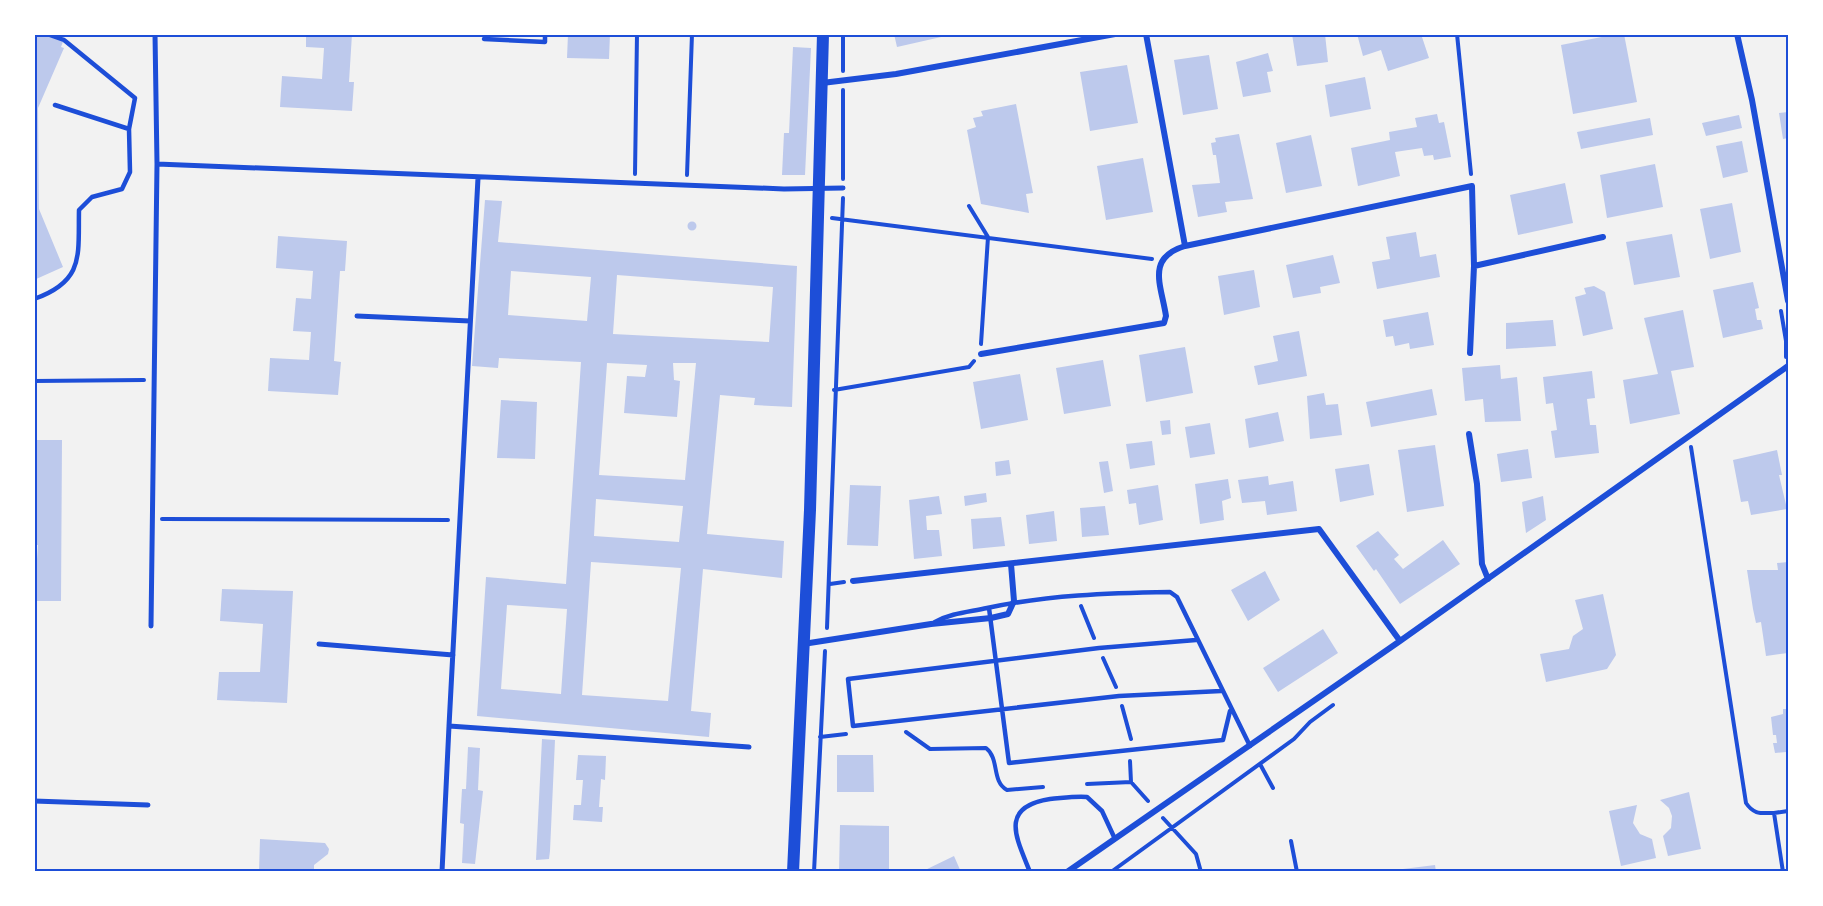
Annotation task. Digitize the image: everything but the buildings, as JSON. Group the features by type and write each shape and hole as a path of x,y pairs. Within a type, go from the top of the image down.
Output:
{"main road":[{"path":"793,872 820,217 823,34"}],"street":[{"path":"151,626 157,164 156,34"},
{"path":"822,83 843,82 1115,34"},
{"path":"1146,34 1185,246"},
{"path":"1737,34 1752,100 1788,301"},
{"path":"157,164 478,178 843,188"},
{"path":"442,872 478,178"},
{"path":"981,354 1164,323 1166,316 1159,272 1161,260 1169,251 1472,186 1474,266 1470,353"},
{"path":"1474,266 1603,237"},
{"path":"357,316 470,321"},
{"path":"1067,872 1400,641 1788,366"},
{"path":"1469,434 1477,484 1482,564 1488,579"},
{"path":"853,581 1319,529 1400,641"},
{"path":"803,644 1008,614 1014,602 1011,564"},
{"path":"319,644 453,655"},
{"path":"449,726 749,747"},
{"path":"34,801 148,805"}],"lane":[{"path":"34,299 61,286 78,264 79,210 92,197 122,189 130,172 129,129 135,98 63,40 47,34"},
{"path":"484,39 545,42 545,34"},
{"path":"55,105 129,129"},
{"path":"931,624 946,616 1014,602 1086,593 1170,592 1177,597 1196,640 1250,746"},
{"path":"989,608 1009,763 1223,740 1231,710"},
{"path":"1196,640 996,661 848,680 853,726 1126,695 1221,691"},
{"path":"1030,872 1015,830 1017,817 1023,807 1032,802 1087,798 1102,811 1115,838"}],"path":[{"path":"634,183 637,34"},
{"path":"687,185 692,34"},
{"path":"814,872 830,584 834,390 843,219 843,34"},
{"path":"1457,34 1472,186"},
{"path":"813,396 834,390 969,367 981,354 988,237 969,206"},
{"path":"820,217 1161,260"},
{"path":"34,381 154,380"},
{"path":"1682,458 1692,452 1746,803 1751,811 1757,813 1788,811"},
{"path":"152,519 460,520"},
{"path":"1111,872 1260,764 1338,702"},
{"path":"1260,764 1273,788"},
{"path":"1774,813 1783,872"},
{"path":"1172,828 1196,854 1201,872"},
{"path":"1291,841 1297,872"}]}
